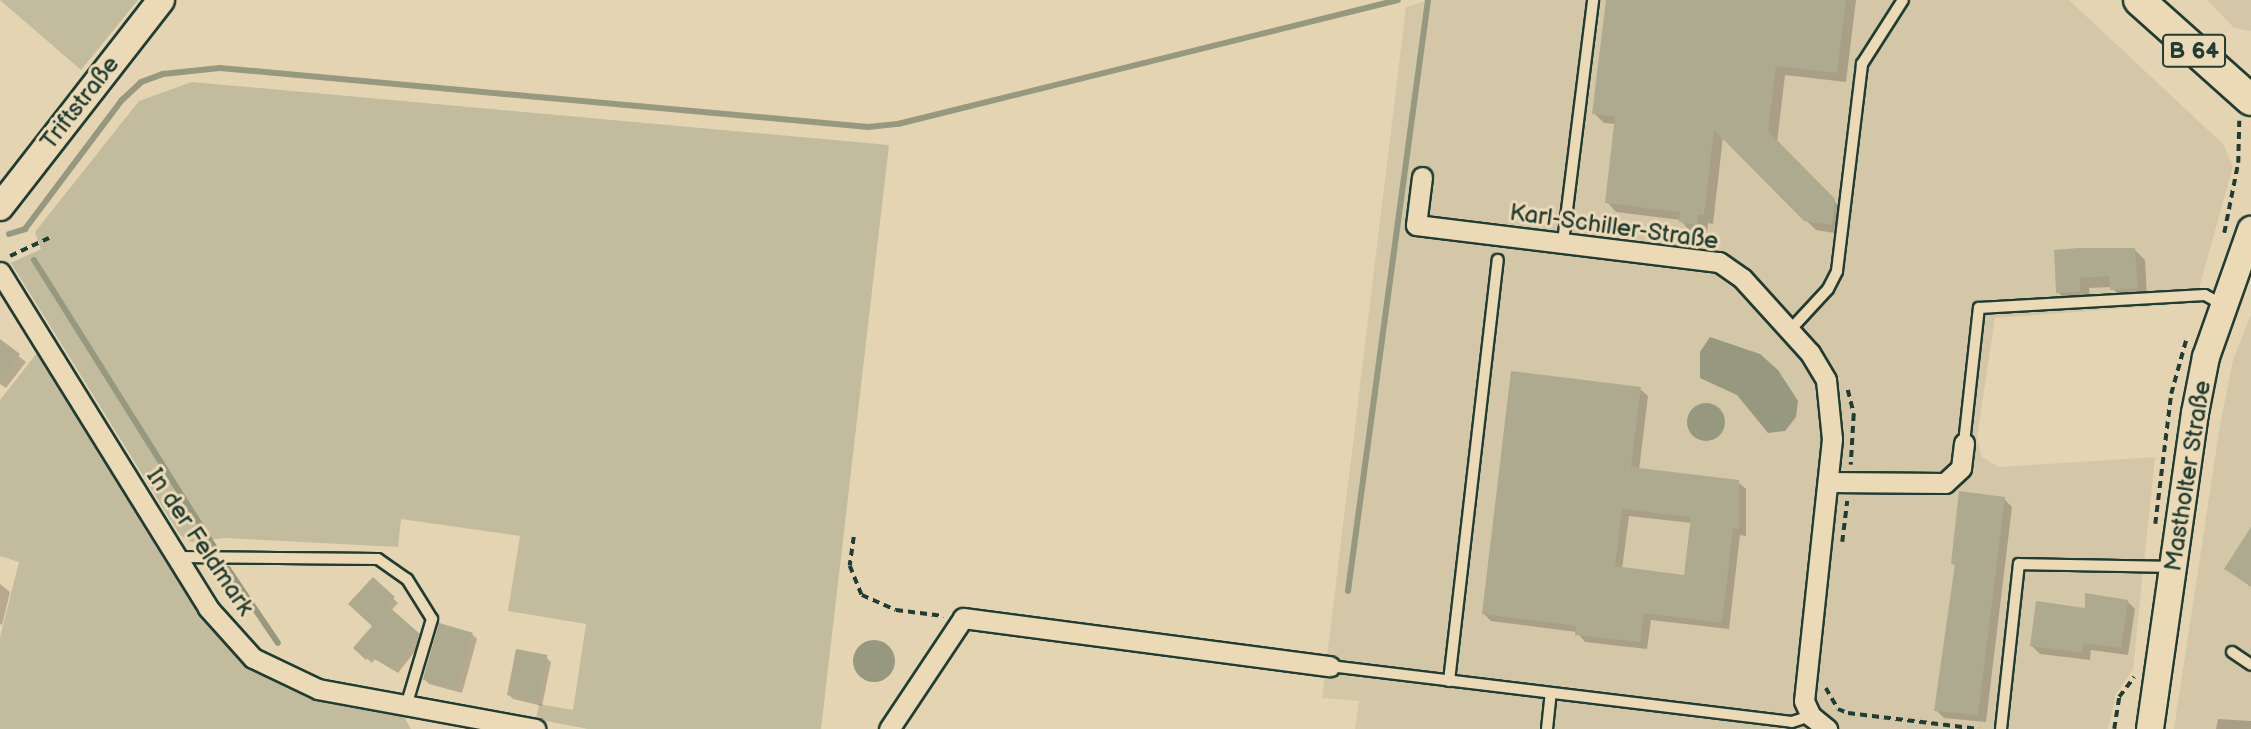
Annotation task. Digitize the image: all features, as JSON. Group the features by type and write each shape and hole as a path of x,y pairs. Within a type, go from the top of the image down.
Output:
{"main road":[{"name":"Triftstraße","path":"0,207 161,0"},
{"name":"B 64","path":"2139,0 2251,100"},
{"name":"Mastholter Straße","path":"2150,729 2195,413 2223,305 2251,230"}],"street":[{"name":"Karl-Schiller-Straße","path":"1422,177 1416,226 1718,262 1742,278 1791,329 1826,380 1832,411 1828,482 1805,673 1804,701 1811,716"},
{"name":"In der Feldmark","path":"0,272 208,608 253,658 318,689 406,708 429,721 535,729"},
{"path":"1828,482 1952,481 1961,468 1964,443"},
{"path":"889,729 963,618 1330,666"},
{"path":"1811,716 1827,729"}],"lane":[{"path":"1563,242 1593,0"},
{"path":"1791,329 1828,289 1837,271 1862,64 1903,0"},
{"path":"1449,681 1498,260"},
{"path":"1964,443 1979,308 2206,295 2223,305"},
{"path":"177,557 378,559 407,579 432,619 406,708"},
{"path":"2001,729 2019,564 2174,567"},
{"path":"2232,652 2251,665"},
{"path":"1330,666 1551,693 1755,724 1792,722 1811,716"},
{"path":"1547,729 1551,693"}],"path":[{"path":"1565,222 1713,240"},
{"path":"0,260 49,238"},
{"path":"1841,549 1850,483 1854,414 1845,377"},
{"path":"854,537 850,566 862,595 896,610 963,618"},
{"path":"1825,682 1828,697 1848,713 1979,729"}],"shaded area":[{"path":"0,0 138,0 81,70"},
{"path":"1429,0 2069,0 2223,144 2233,166 2195,303 1995,318 1977,438 1982,457 1999,467 2155,457 2133,669 2116,694 2108,729 1355,729 1359,701 1322,698 1406,7"},
{"path":"2207,0 2251,0 2251,31 2234,28"},
{"path":"192,82 889,145 821,729 588,729 536,719 539,704 573,710 586,624 508,611 520,536 401,519 398,547 225,538 191,542 180,535 11,263 41,249 35,232 139,101"},
{"path":"2251,315 2251,729 2174,729 2220,425 2233,360"},
{"path":"1710,337 1760,354 1778,370 1798,401 1796,417 1785,431 1768,433 1737,395 1700,378 1700,352"},
{"path":"37,353 201,615 244,663 315,698 404,717 411,729 0,729 0,637 19,562 0,556 0,400"},
{"path":"1706,403 1719,409 1725,422 1719,435 1706,441 1693,435 1687,422 1693,409"},
{"path":"874,640 889,646 895,661 889,676 874,682 859,676 853,661 859,646"}],"building":[{"path":"1606,0 1846,0 1837,73 1776,66 1768,131 1835,199 1832,225 1804,221 1714,130 1704,215 1699,214 1697,225 1679,222 1680,212 1605,203 1615,116 1592,114"},
{"path":"2135,248 2138,288 2110,290 2109,276 2080,278 2080,292 2056,293 2054,250"},
{"path":"0,339 20,354 0,380"},
{"path":"1511,371 1641,387 1631,467 1739,480 1739,529 1733,528 1722,623 1644,613 1640,642 1575,635 1576,626 1482,614","holes":["1622,509 1691,517 1684,575 1615,566"]},
{"path":"1959,491 2005,497 1978,715 1934,711 1955,564 1951,564"},
{"path":"2251,527 2251,586 2224,569"},
{"path":"373,577 395,597 387,605 420,634 393,669 369,656 366,660 353,648 372,626 348,604"},
{"path":"2085,593 2128,600 2121,648 2084,643 2082,653 2030,646 2036,601 2085,608"},
{"path":"439,623 473,633 456,689 423,680"},
{"path":"516,649 547,655 538,701 507,695"}],"waterway":[{"path":"9,234 25,229 122,100 141,82 163,74 220,68 868,127 898,124 1398,0"},
{"path":"1348,591 1428,0"},
{"path":"34,260 216,550"},
{"path":"228,569 278,643"}]}
